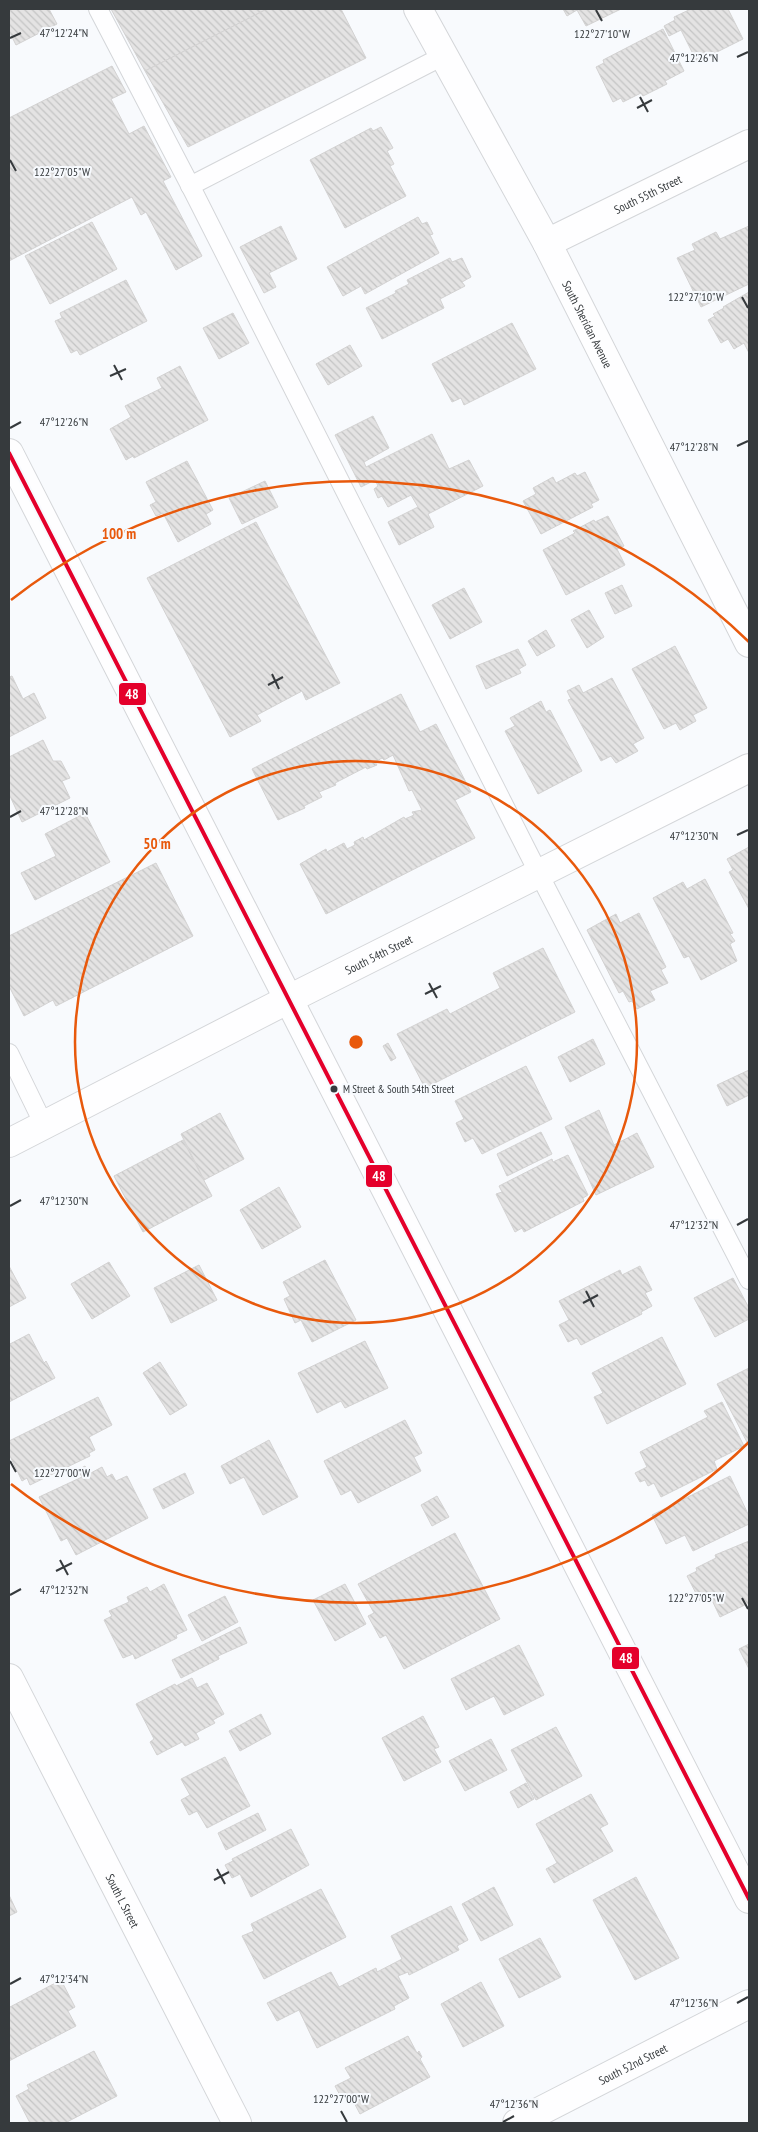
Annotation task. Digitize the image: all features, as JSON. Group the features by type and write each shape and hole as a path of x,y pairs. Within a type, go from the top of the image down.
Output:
{"street":[{"name":"South Sheridan Avenue","path":"418,9 547,243 749,643"},
{"name":"South 55th Street","path":"547,243 749,144"},
{"path":"9,453 749,1899"},
{"name":"South 54th Street","path":"9,1142 749,768"},
{"name":"South L Street","path":"9,1678 237,2123"},
{"name":"South 52nd Street","path":"517,2123 551,2116 749,2004"}],"lane":[{"path":"98,9 190,186 539,874 749,1280"},
{"path":"190,186 443,56"},
{"path":"9,1053 44,1125"}],"building":[{"path":"9,9 49,9 57,24 16,45 9,31"},
{"path":"111,9 267,9 145,71"},
{"path":"267,9 341,9 366,58 188,147 145,71"},
{"path":"563,9 621,9 586,26 577,10 567,16"},
{"path":"691,9 728,9 743,39 697,62 681,30 669,36 664,26 675,20 674,17"},
{"path":"663,29 684,71 665,81 667,84 643,96 641,93 623,102 621,98 613,102 596,67 604,63 603,60"},
{"path":"112,66 126,92 111,99 129,134 144,126 171,177 163,181 202,256 176,270 146,212 141,215 132,197 9,261 9,118"},
{"path":"381,127 393,148 387,151 394,164 390,166 406,196 345,228 310,160 371,128 373,131"},
{"path":"418,217 422,224 427,222 433,234 430,235 439,253 365,294 361,286 343,296 327,267"},
{"path":"92,222 117,269 50,304 25,256"},
{"path":"281,226 297,259 269,273 276,287 264,293 240,247"},
{"path":"749,226 749,284 701,307 677,258 695,250 692,244 716,232 720,239"},
{"path":"450,258 452,262 462,258 471,277 462,282 465,286 440,299 444,308 382,339 366,308 396,293 395,291 409,284 407,280"},
{"path":"126,280 147,321 80,355 77,350 71,353 55,321 62,318 60,313"},
{"path":"749,292 749,353 744,343 734,349 728,339 721,343 708,320 715,316 713,314 723,307"},
{"path":"233,313 249,343 219,359 203,328"},
{"path":"512,323 536,369 464,405 461,398 452,402 432,364"},
{"path":"350,345 362,366 328,385 316,364"},
{"path":"180,366 208,420 134,458 133,456 126,460 110,429 131,417 125,406 162,388 157,378"},
{"path":"373,416 389,448 364,462 366,467 432,434 449,469 469,460 483,486 428,514 434,527 399,545 388,522 418,507 411,495 388,507 382,496 378,498 374,489 378,486 375,480 361,487 335,435"},
{"path":"187,461 213,510 206,514 211,524 178,542 163,513 156,516 150,505 156,502 146,482"},
{"path":"585,472 599,500 591,504 593,507 541,534 523,501 536,494 533,488 553,477 556,483 575,473 577,476"},
{"path":"265,481 278,507 242,524 229,498"},
{"path":"608,516 624,546 617,549 625,565 566,595 543,550 575,533 573,531 594,520 595,522"},
{"path":"256,522 340,683 306,700 302,691 257,715 261,721 230,737 147,578"},
{"path":"622,585 632,606 615,614 605,593"},
{"path":"464,588 482,622 450,639 432,605"},
{"path":"589,610 604,637 587,648 571,620"},
{"path":"546,630 555,646 537,656 528,641"},
{"path":"675,646 707,708 693,715 696,721 680,730 676,723 664,729 632,669"},
{"path":"518,649 526,665 519,669 521,673 486,689 476,666"},
{"path":"12,676 23,699 34,693 46,718 9,737 9,677"},
{"path":"612,678 644,738 633,744 638,751 616,763 611,756 601,761 568,700 571,699 567,691 579,685 583,693"},
{"path":"401,694 420,732 436,724 471,792 455,800 475,838 326,914 300,864 326,849 327,852 344,843 347,849 355,845 354,842 363,837 364,840 404,817 405,819 414,815 412,812 422,810 412,790 409,791 393,755 384,760 382,758 375,762 377,765 367,769 366,767 335,783 336,785 319,792 322,797 304,806 305,808 278,820 252,769"},
{"path":"541,701 546,712 550,710 582,771 538,794 505,731 515,726 510,718"},
{"path":"43,740 53,761 61,761 70,778 62,781 70,798 22,822 9,794 9,757"},
{"path":"85,813 110,862 35,900 21,873 56,856 45,834"},
{"path":"749,847 749,909 729,872 733,870 727,859"},
{"path":"156,863 193,936 56,1006 53,1000 24,1016 9,989 9,936"},
{"path":"705,879 733,933 730,934 735,941 730,944 737,961 701,980 689,956 684,958 653,898 683,882 687,889"},
{"path":"639,913 666,967 661,970 668,983 650,991 655,1000 637,1009 632,1001 629,1002 623,991 619,993 587,930 616,914 620,923"},
{"path":"543,948 575,1012 425,1088 397,1034 447,1009 450,1014 500,988 493,973"},
{"path":"593,1039 605,1064 570,1082 558,1057"},
{"path":"388,1043 396,1058 391,1061 383,1046"},
{"path":"526,1066 552,1119 482,1154 473,1138 465,1142 456,1123 464,1119 455,1101"},
{"path":"749,1070 749,1095 727,1106 717,1085"},
{"path":"599,1110 614,1145 637,1133 654,1167 596,1195 565,1127"},
{"path":"220,1113 244,1159 204,1180 181,1134"},
{"path":"541,1132 552,1154 507,1176 497,1154"},
{"path":"183,1140 212,1196 143,1232 114,1176"},
{"path":"568,1155 588,1195 583,1198 584,1201 524,1232 522,1228 515,1232 496,1194 502,1192 499,1186 552,1159 553,1162"},
{"path":"279,1187 301,1227 262,1249 240,1210"},
{"path":"325,1260 356,1320 312,1342 301,1320 295,1323 284,1299 290,1296 283,1282"},
{"path":"109,1262 130,1296 92,1319 71,1284"},
{"path":"199,1265 217,1300 171,1323 154,1288"},
{"path":"9,1266 26,1298 9,1307"},
{"path":"640,1266 652,1290 645,1293 652,1306 641,1312 642,1314 581,1345 577,1338 568,1342 559,1325 569,1320 559,1301 620,1270 622,1275"},
{"path":"733,1278 749,1308 749,1319 715,1337 694,1298"},
{"path":"29,1334 44,1363 46,1361 55,1378 9,1402 9,1342 10,1344"},
{"path":"662,1337 686,1384 607,1424 594,1397 603,1393 592,1373"},
{"path":"365,1341 388,1388 345,1408 341,1401 317,1413 298,1373"},
{"path":"160,1362 187,1405 170,1415 143,1373"},
{"path":"749,1368 749,1446 717,1384"},
{"path":"98,1397 112,1425 89,1437 95,1450 89,1453 90,1456 30,1485 27,1478 22,1481 9,1454 9,1441"},
{"path":"722,1402 744,1446 714,1461 717,1469 661,1497 654,1483 648,1486 645,1480 640,1482 635,1473 647,1467 640,1452 708,1417 704,1411"},
{"path":"405,1420 422,1453 414,1457 421,1471 358,1503 351,1490 341,1495 324,1461"},
{"path":"269,1440 298,1497 263,1515 244,1477 230,1484 221,1466"},
{"path":"85,1466 89,1474 102,1467 107,1477 112,1474 116,1481 127,1476 148,1518 76,1555 67,1538 61,1541 39,1497 82,1477 78,1470"},
{"path":"185,1473 194,1493 163,1509 153,1489"},
{"path":"730,1476 749,1516 749,1524 693,1551 685,1535 666,1544 652,1515"},
{"path":"437,1496 449,1517 432,1526 421,1505"},
{"path":"455,1533 500,1619 404,1669 386,1635 380,1638 368,1616 374,1613 358,1584"},
{"path":"749,1541 749,1603 720,1617 710,1596 700,1601 687,1576 697,1571 696,1568 716,1558 715,1555"},
{"path":"164,1584 187,1630 176,1635 177,1638 135,1659 133,1654 123,1658 104,1620 112,1616 109,1611 129,1602 127,1597 147,1587 150,1592"},
{"path":"345,1584 366,1624 335,1641 313,1600"},
{"path":"225,1596 238,1622 202,1641 188,1615"},
{"path":"240,1627 247,1643 218,1656 219,1659 181,1678 172,1660"},
{"path":"749,1644 749,1669 739,1649"},
{"path":"519,1645 544,1695 504,1715 494,1696 466,1710 451,1679"},
{"path":"192,1678 197,1688 207,1683 224,1714 213,1720 215,1723 196,1733 199,1739 185,1746 182,1742 157,1755 150,1742 154,1739 136,1704 175,1684 176,1686"},
{"path":"261,1714 271,1734 240,1751 229,1731"},
{"path":"423,1716 439,1747 434,1749 441,1762 404,1781 382,1738"},
{"path":"556,1727 582,1776 536,1800 511,1750"},
{"path":"491,1739 507,1770 465,1791 449,1761"},
{"path":"225,1757 250,1806 207,1828 197,1811 189,1815 181,1800 190,1795 181,1779"},
{"path":"526,1783 534,1799 518,1808 510,1792"},
{"path":"591,1794 608,1824 600,1828 613,1851 554,1883 546,1869 557,1863 536,1824"},
{"path":"258,1813 266,1830 226,1850 218,1833"},
{"path":"291,1829 309,1865 251,1897 240,1874 232,1878 225,1865 233,1861 232,1859"},
{"path":"636,1877 679,1958 635,1980 593,1900"},
{"path":"494,1887 513,1925 481,1941 462,1904"},
{"path":"321,1889 346,1937 264,1979 242,1936 254,1931 251,1924"},
{"path":"9,1895 17,1912 9,1916"},
{"path":"451,1906 468,1940 457,1946 459,1950 409,1975 408,1972 398,1976 409,1998 394,2006 395,2009 317,2048 299,2010 277,2021 267,2003 331,1972 339,1987 376,1968 377,1972 402,1959 391,1936"},
{"path":"540,1938 561,1977 519,1998 499,1959"},
{"path":"61,1980 75,2007 68,2011 76,2026 9,2061 9,2004 10,2007"},
{"path":"481,1982 504,2026 463,2047 441,2004"},
{"path":"408,2036 417,2053 419,2051 422,2057 420,2059 430,2077 360,2114 350,2095 342,2099 335,2086 351,2078 345,2068"},
{"path":"94,2051 117,2096 65,2123 30,2123 16,2096 29,2089 27,2085"}],"transit line":[{"name":"48","path":"9,453 749,1899"}],"place":[{"name":"M Street & South 54th Street","path":"334,1089"}]}
